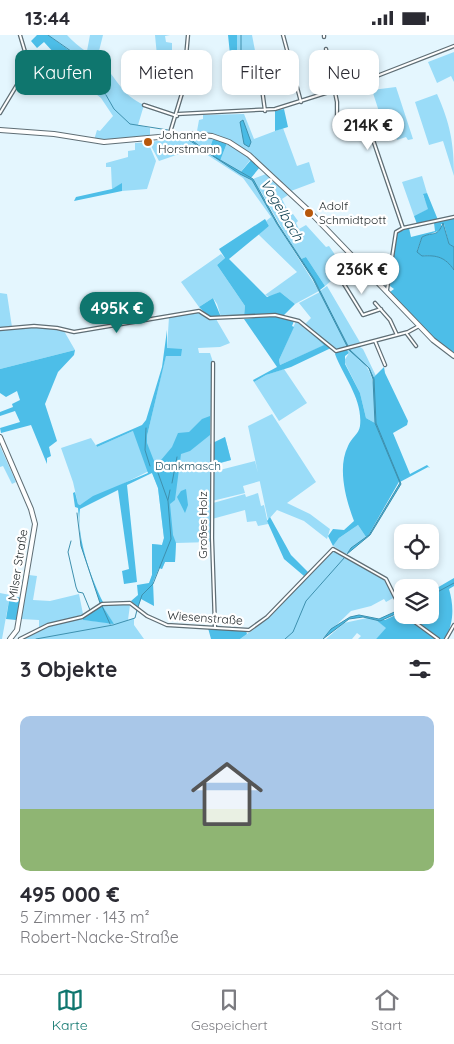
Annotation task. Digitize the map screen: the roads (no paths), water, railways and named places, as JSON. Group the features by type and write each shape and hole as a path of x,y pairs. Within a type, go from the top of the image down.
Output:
{"main road":[{"path":"0,130 54,134 104,142 192,134 212,136 228,142 244,150 308,210 419,325 454,356"},
{"name":"Milser Straße","path":"0,437 31,509 35,528 17,630 11,639"}],"street":[{"path":"0,113 29,65 20,35"},
{"path":"170,136 183,90 188,35"},
{"path":"283,35 301,102"},
{"path":"379,74 454,46"},
{"path":"263,95 265,111"},
{"path":"144,105 177,115 265,111 323,95"},
{"path":"335,95 338,121 354,127 368,127 370,130 403,228"},
{"path":"387,291 394,235 403,228 454,217"},
{"path":"342,281 361,265"},
{"path":"339,275 363,315 381,309"},
{"path":"375,303 392,322 397,335"},
{"path":"0,329 34,326 57,328 74,333 199,311 211,318 275,315 301,322 334,351 406,333 419,325"},
{"path":"406,333 416,345"},
{"path":"376,341 385,365"},
{"name":"Großes Holz","path":"213,363 212,556 215,627"},
{"name":"Wiesenstraße","path":"20,639 48,625 82,617 102,604 130,603 147,616 167,625 246,630 256,627 333,549 386,579 394,594"},
{"path":"417,624 438,639"},
{"path":"446,639 454,625"}],"waterway":[{"name":"Vogelbach","path":"48,35 69,50"},
{"path":"241,35 241,50"},
{"name":"Vogelbach","path":"106,95 114,109 130,124 168,130"},
{"path":"146,428 145,450 150,466"},
{"path":"172,483 177,457"},
{"path":"138,607 142,595 153,584 171,539 168,501 157,470"},
{"path":"168,500 170,490"},
{"path":"77,513 81,546 100,603"},
{"path":"71,541 68,552 76,587 78,592 83,593 90,610"},
{"name":"Vogelbach","path":"285,639 293,632 306,601 345,557"},
{"path":"439,591 454,583"},
{"path":"102,606 110,624"},
{"path":"36,639 113,625 135,618 137,610"}],"place":[{"name":"Johanne Horstmann","path":"148,142"},
{"name":"Adolf Schmidtpott","path":"309,213"}],"park label":[{"name":"Dankmasch","path":"188,466"}]}
